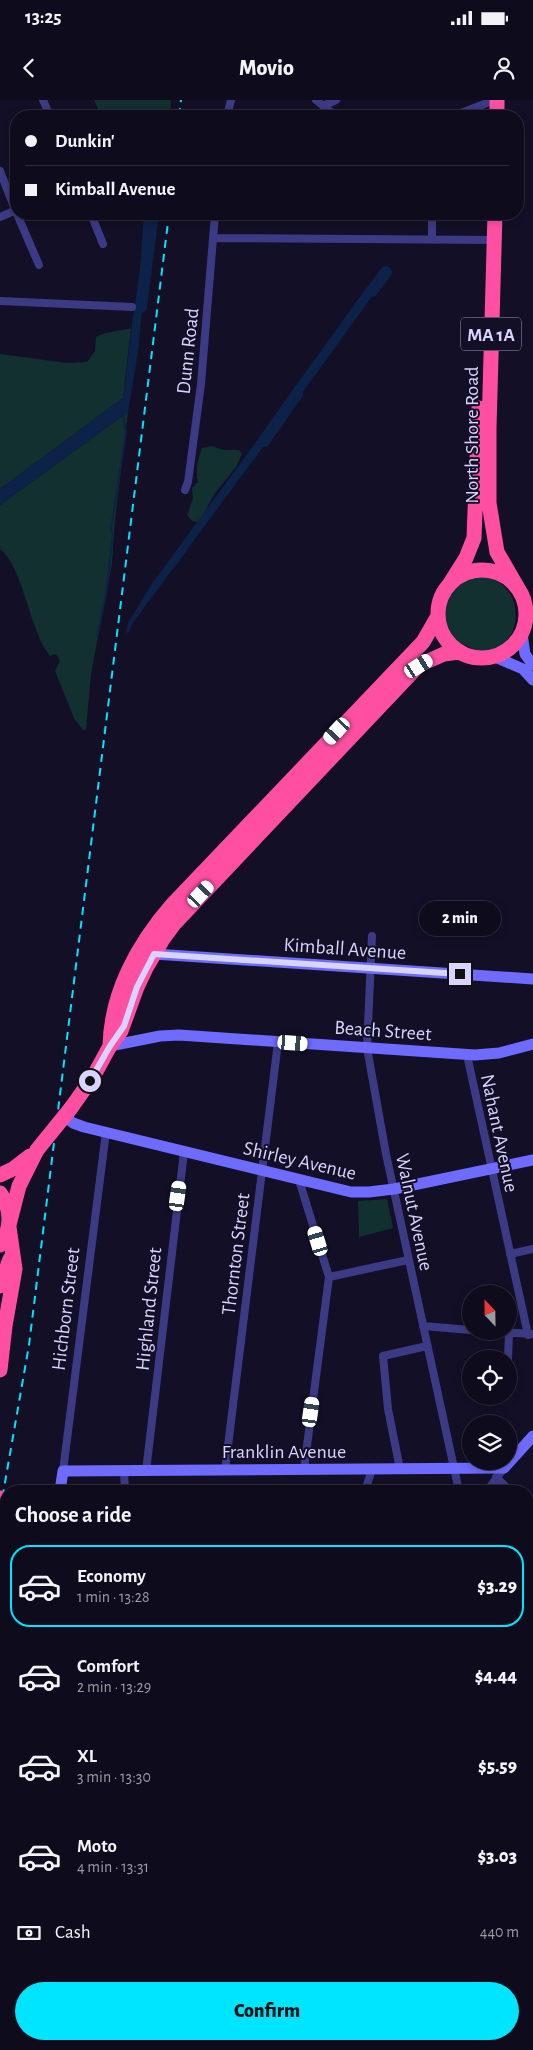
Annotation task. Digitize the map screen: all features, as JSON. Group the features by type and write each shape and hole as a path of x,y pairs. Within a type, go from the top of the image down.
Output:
{"highway":[{"name":"North Shore Road","path":"486,220 489,239 489,503 498,552 520,590"},
{"name":"North Shore Road","path":"449,585 466,558 474,538 489,239 494,220"},
{"path":"449,585 458,577 468,572 480,570 492,571 507,578 520,590"},
{"name":"MA 1A","path":"110,1046 112,1023 121,988 134,959 153,928 172,905 423,642 438,616 440,599 449,585"},
{"name":"MA 1A","path":"520,590 526,611 525,626 522,634"},
{"path":"438,616 442,633 452,647 470,657 482,659 495,657 506,652 522,634"},
{"name":"MA 1A","path":"0,1175 16,1167 37,1150 68,1114 124,1026 137,987 154,954 174,924 192,903 419,666 444,654 459,652"},
{"name":"MA 1A","path":"7,1248 9,1226 19,1186 37,1150"},
{"path":"0,1193 8,1207 9,1226"},
{"path":"0,1286 7,1248"},
{"path":"0,1370 14,1274 7,1248"}],"street":[{"path":"316,100 328,110"},
{"path":"323,106 336,100"},
{"path":"473,110 489,105"},
{"path":"0,171 10,197"},
{"path":"19,220 39,266"},
{"path":"93,220 103,244"},
{"name":"Dunn Road","path":"185,490 188,482 201,384 215,220"},
{"path":"432,220 432,238"},
{"path":"214,238 489,239"},
{"path":"0,301 132,306"},
{"path":"522,634 525,654 533,665"},
{"path":"495,657 522,669 533,680"},
{"name":"Walnut Avenue","path":"372,936 367,1048 408,1260 458,1485"},
{"name":"Kimball Avenue","path":"154,954 533,979"},
{"name":"Beach Street","path":"110,1046 160,1036 179,1035 466,1055 499,1053 533,1044"},
{"name":"Thornton Street","path":"224,1470 278,1042"},
{"name":"Nahant Avenue","path":"466,1055 510,1254 530,1334"},
{"name":"Shirley Avenue","path":"68,1114 80,1126 351,1192 394,1189 533,1160"},
{"name":"Hichborn Street","path":"61,1485 106,1132"},
{"name":"Highland Street","path":"146,1471 184,1152"},
{"path":"299,1180 330,1277 304,1469"},
{"path":"510,1254 533,1249"},
{"path":"330,1277 408,1260"},
{"path":"423,1326 462,1329"},
{"path":"400,1469 388,1409 383,1356 427,1346"},
{"path":"517,1454 533,1436"},
{"name":"Franklin Avenue","path":"63,1471 462,1468"},
{"path":"367,1485 372,1469"},
{"path":"491,1485 502,1470"},
{"path":"124,1471 125,1485"},
{"path":"496,1477 504,1485"}],"green space":[{"path":"94,100 171,100 170,110 98,110"},
{"path":"131,328 123,398 0,489 0,354 67,363 87,362 95,351 96,337 105,333"},
{"path":"128,412 115,520 112,564 91,674 86,730 83,730 74,718 55,671 60,661 56,654 50,656 43,645 15,569 8,557 0,549 0,505"},
{"path":"211,446 224,450 239,450 242,454 236,467 215,493 202,517 197,522 192,521 187,515 193,498 192,488 198,482 198,460 202,448"},
{"path":"476,576 494,580 507,589 514,602 516,617 513,631 505,643 493,650 478,651 456,643 448,636 442,621 446,598 450,591 460,583"},
{"path":"387,1199 393,1228 359,1237 358,1201"}],"water":[{"path":"144,220 150,220 138,353 128,412 0,505 0,489 123,398 133,316 138,293"},
{"path":"380,274 383,279 378,288 300,396 288,408 285,402 289,395 367,287"},
{"path":"269,424 274,425 274,429 263,447 132,624 129,632 126,633 128,623 151,585"}],"waterway":[{"path":"141,307 152,220"},
{"path":"372,291 386,272"},
{"path":"264,441 297,394"},
{"path":"97,636 106,594 113,535 111,529 126,432 123,415"},
{"path":"173,568 186,550"}],"railway":[{"path":"180,110 181,100"},
{"path":"5,1485 29,1345 168,220"}],"route":[{"path":"90,1081 124,1026 137,987 154,954 460,974"}]}
